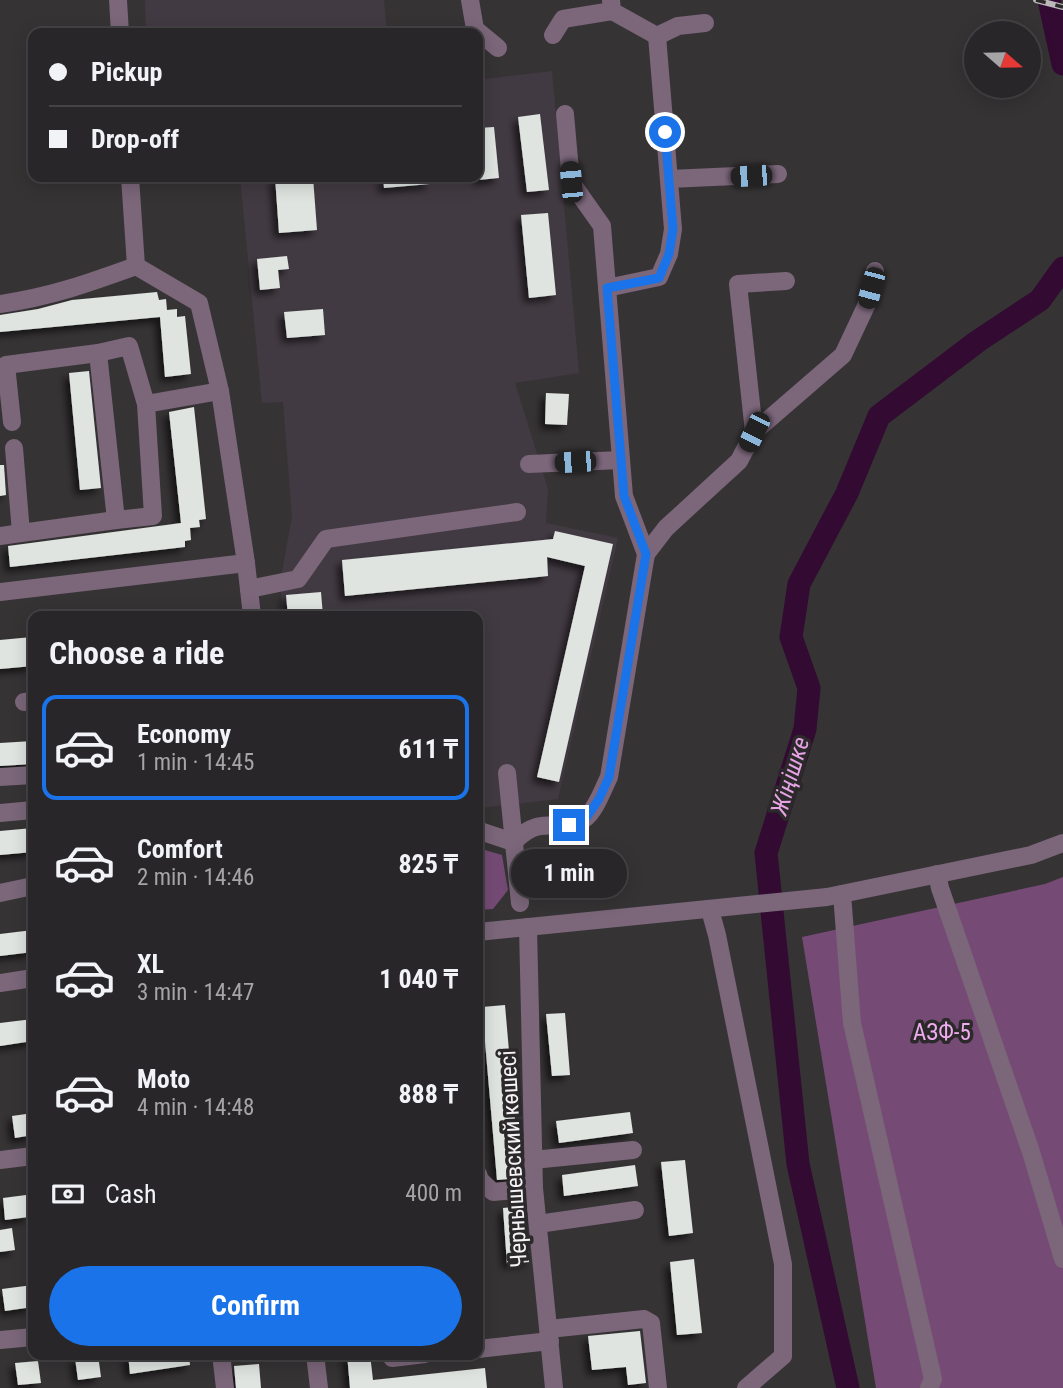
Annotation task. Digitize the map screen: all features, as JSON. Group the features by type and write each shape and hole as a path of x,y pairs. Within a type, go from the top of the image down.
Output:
{"street":[{"path":"117,0 120,28"},
{"path":"470,0 475,28"},
{"path":"553,35 563,19 612,6 657,36"},
{"path":"657,36 678,26 705,23"},
{"path":"483,36 498,48"},
{"path":"607,288 659,278 669,254 673,229 657,36"},
{"path":"565,114 571,182 603,226 624,496 646,554"},
{"path":"669,180 778,174"},
{"path":"130,182 136,266"},
{"path":"0,304 36,299 136,266 199,303 220,391 251,611"},
{"path":"513,842 526,831 538,827 569,825 586,818 599,799 609,777 646,554 666,528 740,461 754,432 843,355 866,306 875,271"},
{"path":"754,432 738,284 786,281"},
{"path":"0,536 153,516 146,404 130,346 98,353 3,365 12,422"},
{"path":"98,353 116,520"},
{"path":"146,404 220,391"},
{"path":"15,447 21,533"},
{"path":"529,464 621,460"},
{"path":"249,589 298,579 326,539 517,512"},
{"path":"0,592 246,563"},
{"path":"506,929 526,898 513,842 507,773"},
{"path":"0,777 28,775"},
{"path":"0,813 28,810"},
{"path":"483,832 513,842"},
{"path":"483,931 834,896 1031,855 1063,843"},
{"path":"937,874 1031,1152 1063,1259"},
{"path":"0,893 28,887"},
{"path":"834,896 852,1023 933,1379 929,1388"},
{"path":"715,909 717,934 783,1264 783,1356 746,1388"},
{"name":"Чернышевский көшесі","path":"527,927 534,1188 554,1388"},
{"path":"0,982 28,979"},
{"path":"533,1160 633,1150"},
{"path":"0,1160 28,1157"},
{"path":"483,1183 493,1192 534,1188"},
{"path":"538,1224 635,1210"},
{"path":"483,1348 645,1319 651,1323 658,1388"},
{"path":"0,1340 28,1337"},
{"path":"222,1360 225,1388"},
{"path":"317,1360 319,1388"}],"shaded area":[{"path":"145,0 384,0 387,28 146,28"},
{"path":"552,71 579,373 515,383 548,489 546,523 618,538 558,799 483,807 483,611 283,611 280,583 292,517 283,402 262,403 240,182 483,182 483,79"}],"green space":[{"path":"483,849 502,855 508,890 493,909 483,910"},
{"name":"АЗФ-5","path":"1063,877 1063,1388 876,1388 802,937 1045,884"}],"building":[{"path":"540,114 549,190 527,192 518,117"},
{"path":"494,127 499,178 483,180 483,128"},
{"path":"275,182 313,182 317,230 279,233"},
{"path":"383,182 430,182 430,184 384,188"},
{"path":"548,213 556,295 529,298 521,215"},
{"path":"287,256 289,269 278,270 280,288 260,290 257,259"},
{"path":"157,292 159,300 166,299 167,310 177,309 177,317 185,316 191,374 165,377 160,317 0,332 0,315 72,300"},
{"path":"323,309 325,335 287,338 284,312"},
{"path":"89,371 101,488 80,490 69,373"},
{"path":"546,393 569,394 567,425 545,424"},
{"path":"194,407 206,519 199,520 200,527 190,528 191,540 185,541 185,547 10,567 8,546 181,523 169,412"},
{"path":"0,465 4,465 6,495 0,496"},
{"path":"555,531 613,544 559,782 537,777 585,566 547,557 548,576 345,596 342,560 553,539"},
{"path":"321,592 323,611 288,611 286,595"},
{"path":"28,637 28,666 0,669 0,640"},
{"path":"28,741 28,764 0,766 0,743"},
{"path":"28,828 28,852 0,855 0,831"},
{"path":"28,931 28,953 0,956 0,934"},
{"path":"505,1005 520,1178 497,1180 483,1007"},
{"path":"565,1013 570,1075 552,1076 546,1014"},
{"path":"28,1020 28,1042 0,1046 0,1023"},
{"path":"630,1112 633,1133 559,1143 556,1121"},
{"path":"28,1114 28,1136 15,1138 12,1116"},
{"path":"685,1160 693,1233 669,1236 661,1162"},
{"path":"635,1165 638,1186 564,1196 562,1175"},
{"path":"26,1195 28,1217 5,1220 3,1198"},
{"path":"524,1206 529,1262 507,1264 503,1208"},
{"path":"12,1228 15,1250 0,1252 0,1230"},
{"path":"694,1259 702,1333 677,1335 670,1262"},
{"path":"28,1286 28,1308 5,1311 2,1289"},
{"path":"640,1331 646,1383 628,1385 626,1367 592,1370 588,1336"},
{"path":"75,1360 99,1360 101,1377 78,1380"},
{"path":"129,1360 190,1360 190,1365 130,1374"},
{"path":"348,1360 371,1360 373,1380 485,1368 487,1388 350,1388"},
{"path":"38,1361 41,1383 18,1385 15,1363"},
{"path":"259,1364 261,1388 236,1388 234,1366"}],"waterway":[{"name":"Жіңішке","path":"1049,0 1063,64"},
{"name":"Жіңішке","path":"848,1388 798,1164 766,853 805,729 809,688 791,637 799,584 847,493 879,416 978,341 1040,300 1063,268"}],"railway":[{"path":"1036,0 1063,7"}],"route":[{"path":"569,825 586,818 609,777 646,554 624,496 607,288 659,278 669,254 673,229 665,132"}]}
